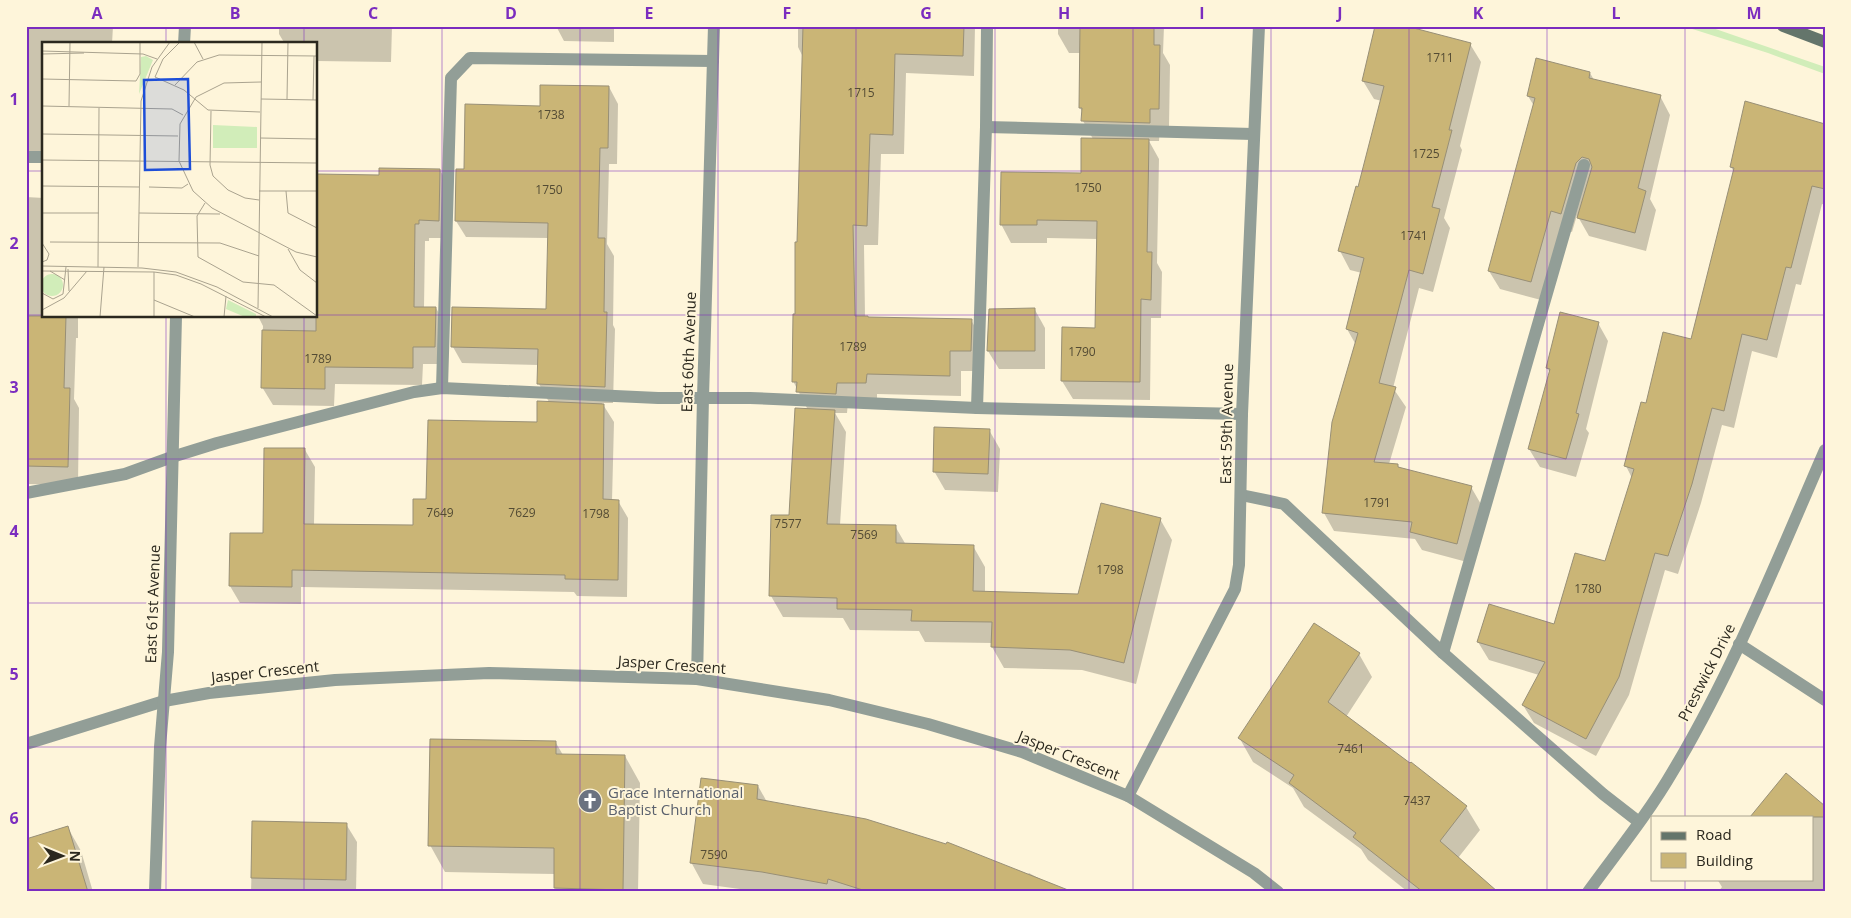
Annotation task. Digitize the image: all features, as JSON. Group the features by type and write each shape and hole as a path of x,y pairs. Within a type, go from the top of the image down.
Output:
{"street":[{"path":"184,42 185,26"},
{"name":"East 60th Avenue","path":"697,679 714,26"},
{"path":"978,408 987,26"},
{"name":"East 59th Avenue","path":"1128,796 1235,589 1239,565 1242,414 1259,26"},
{"path":"1783,26 1825,42"},
{"path":"442,388 451,78 470,58 713,61"},
{"path":"986,127 1253,134"},
{"path":"26,156 42,157"},
{"path":"1443,653 1584,165"},
{"name":"East 61st Avenue","path":"155,892 160,747 168,652 176,318"},
{"path":"26,493 125,474 217,443 414,392 442,388 658,398 703,397 978,408 1242,414"},
{"name":"Prestwick Drive","path":"1588,892 1673,772 1739,644 1825,450"},
{"path":"1241,495 1284,504 1443,653 1603,794 1639,822"},
{"path":"1739,644 1825,700"},
{"name":"Jasper Crescent","path":"26,744 164,701 209,693 336,680 489,672 697,679 829,700 928,724 1022,752 1128,796 1254,873 1278,892"}],"green space":[{"path":"1683,26 1707,26 1825,67 1825,74 1768,53"}],"building":[{"path":"803,26 964,26 963,56 895,54 893,135 870,134 867,226 853,225 855,316 972,319 971,351 950,351 950,376 867,374 866,383 837,383 836,394 796,392 797,382 792,382 793,314 795,314 795,242 797,242"},
{"path":"1080,26 1154,26 1154,45 1160,45 1159,109 1150,109 1150,123 1081,121 1082,108 1079,108"},
{"path":"1375,26 1406,26 1471,43 1449,130 1452,130 1432,207 1440,209 1423,274 1409,270 1379,383 1396,387 1374,462 1398,464 1398,467 1472,486 1457,544 1410,532 1412,522 1322,513 1332,422 1358,333 1346,329 1364,258 1338,251 1356,186 1358,187 1384,86 1362,81"},
{"path":"1536,58 1590,72 1589,78 1661,95 1638,188 1646,191 1635,233 1577,218 1592,167 1589,159 1582,157 1576,163 1561,214 1551,211 1531,282 1488,271 1535,98 1527,96"},
{"path":"540,85 609,86 608,148 600,148 598,238 605,238 604,312 607,312 605,387 537,384 538,349 451,347 452,307 546,309 548,223 455,221 456,169 464,169 465,104 540,106"},
{"path":"1745,101 1825,124 1825,189 1812,186 1791,268 1786,267 1767,340 1742,334 1724,411 1712,408 1692,484 1668,556 1655,553 1619,677 1586,739 1522,705 1545,662 1477,642 1489,604 1554,624 1575,553 1605,561 1634,469 1624,466 1641,402 1646,403 1663,332 1691,339 1734,168 1730,167"},
{"path":"1081,138 1149,139 1147,252 1152,252 1151,300 1141,299 1140,382 1061,381 1062,327 1095,328 1097,221 1037,220 1037,225 1000,225 1001,172 1081,173"},
{"path":"379,168 440,169 439,221 419,220 419,224 415,224 414,307 436,307 435,347 413,347 413,368 325,367 325,389 261,388 262,330 316,331 316,318 318,318 318,174 379,175"},
{"path":"1035,308 1035,351 987,351 989,309"},
{"path":"1560,312 1599,322 1576,413 1579,414 1566,459 1528,449 1550,369 1546,368"},
{"path":"26,316 66,318 64,388 70,388 68,467 26,466"},
{"path":"537,401 604,404 603,499 619,500 618,580 565,579 565,575 292,570 292,587 229,586 230,533 263,533 264,448 305,448 304,524 413,525 413,499 426,499 428,420 537,422"},
{"path":"795,408 835,410 827,524 896,525 896,543 974,545 973,591 1078,594 1101,503 1161,518 1124,663 1070,650 991,647 992,622 911,621 912,610 837,609 837,598 769,596 771,515 789,515"},
{"path":"934,427 990,429 988,474 933,472"},
{"path":"1314,623 1360,653 1328,702 1411,762 1467,806 1440,841 1498,892 1423,892 1353,837 1356,833 1289,783 1294,775 1238,738"},
{"path":"430,739 556,741 556,754 625,755 623,890 554,888 554,848 428,846"},
{"path":"1786,773 1825,806 1825,817 1751,816"},
{"path":"701,778 758,785 757,799 866,819 946,844 947,842 1068,890 1067,892 869,892 828,879 827,884 762,872 690,863"},
{"path":"252,821 347,823 346,880 251,878"},
{"path":"68,826 88,892 26,892 26,839"}],"place":[{"name":"Grace International Baptist Church","path":"590,801"}]}
